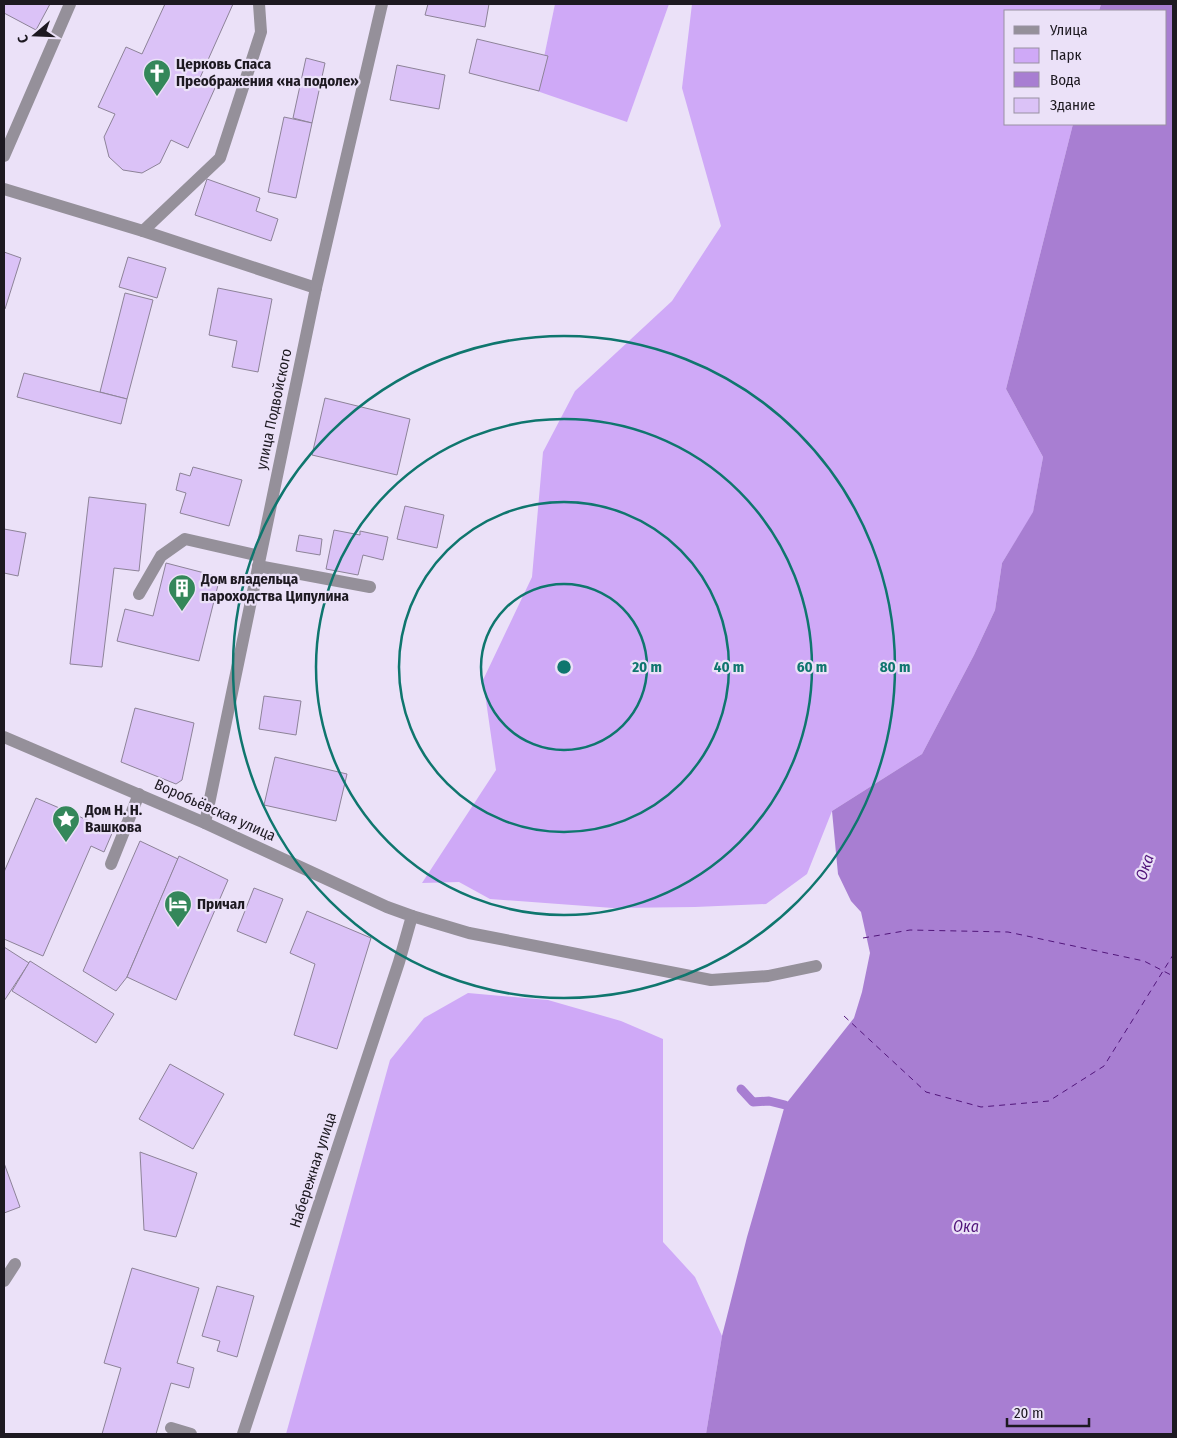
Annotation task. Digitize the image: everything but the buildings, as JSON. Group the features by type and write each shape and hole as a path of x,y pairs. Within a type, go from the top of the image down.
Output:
{"street":[{"path":"4,156 70,4"},
{"path":"143,231 220,158 261,32 259,4"},
{"name":"улица Подвойского","path":"205,823 316,288 382,4"},
{"path":"4,190 143,231 316,288"},
{"path":"139,594 161,556 185,539 259,561 370,587"},
{"name":"Воробьёвская улица","path":"4,737 205,823 387,907 469,933 712,980 768,976 816,966"},
{"path":"112,864 139,794"},
{"name":"Набережная улица","path":"243,1434 399,962 412,916"},
{"path":"4,1281 16,1264"},
{"path":"171,1428 191,1434"}],"green space":[{"path":"555,4 669,4 627,122 537,91"},
{"path":"692,4 1101,4 1099,10 1004,10 1004,125 1073,125 1006,389 1043,457 1033,513 1002,563 995,610 974,655 922,754 832,811 807,874 766,904 613,908 490,899 459,882 422,883 496,770 483,680 532,577 543,452 575,391 672,301 721,226 682,88"},
{"path":"468,993 548,1000 621,1021 663,1039 663,1242 695,1277 722,1336 706,1434 286,1434 390,1060 424,1018"}],"water":[{"name":"Ока","path":"1101,4 1173,4 1173,1434 706,1434 722,1336 747,1237 785,1105 854,1018 862,992 870,953 861,912 851,901 838,874 832,811 922,754 974,655 995,610 1002,563 1033,512 1043,457 1006,389 1073,125 1167,125 1167,10 1099,10"}],"waterway":[{"path":"741,1089 753,1102 769,1101 785,1105"}],"ferry route":[{"path":"863,938 910,930 1008,932 1144,961 1173,976"},
{"path":"844,1016 926,1092 981,1107 1049,1101 1104,1066 1173,955"}],"place":[{"name":"Церковь Спаса Преображения «на подоле»","path":"157,97"},
{"name":"Дом владельца пароходства Ципулина","path":"182,612"},
{"name":"Дом Н. Н. Вашкова","path":"66,843"},
{"name":"Причал","path":"178,928"}]}
